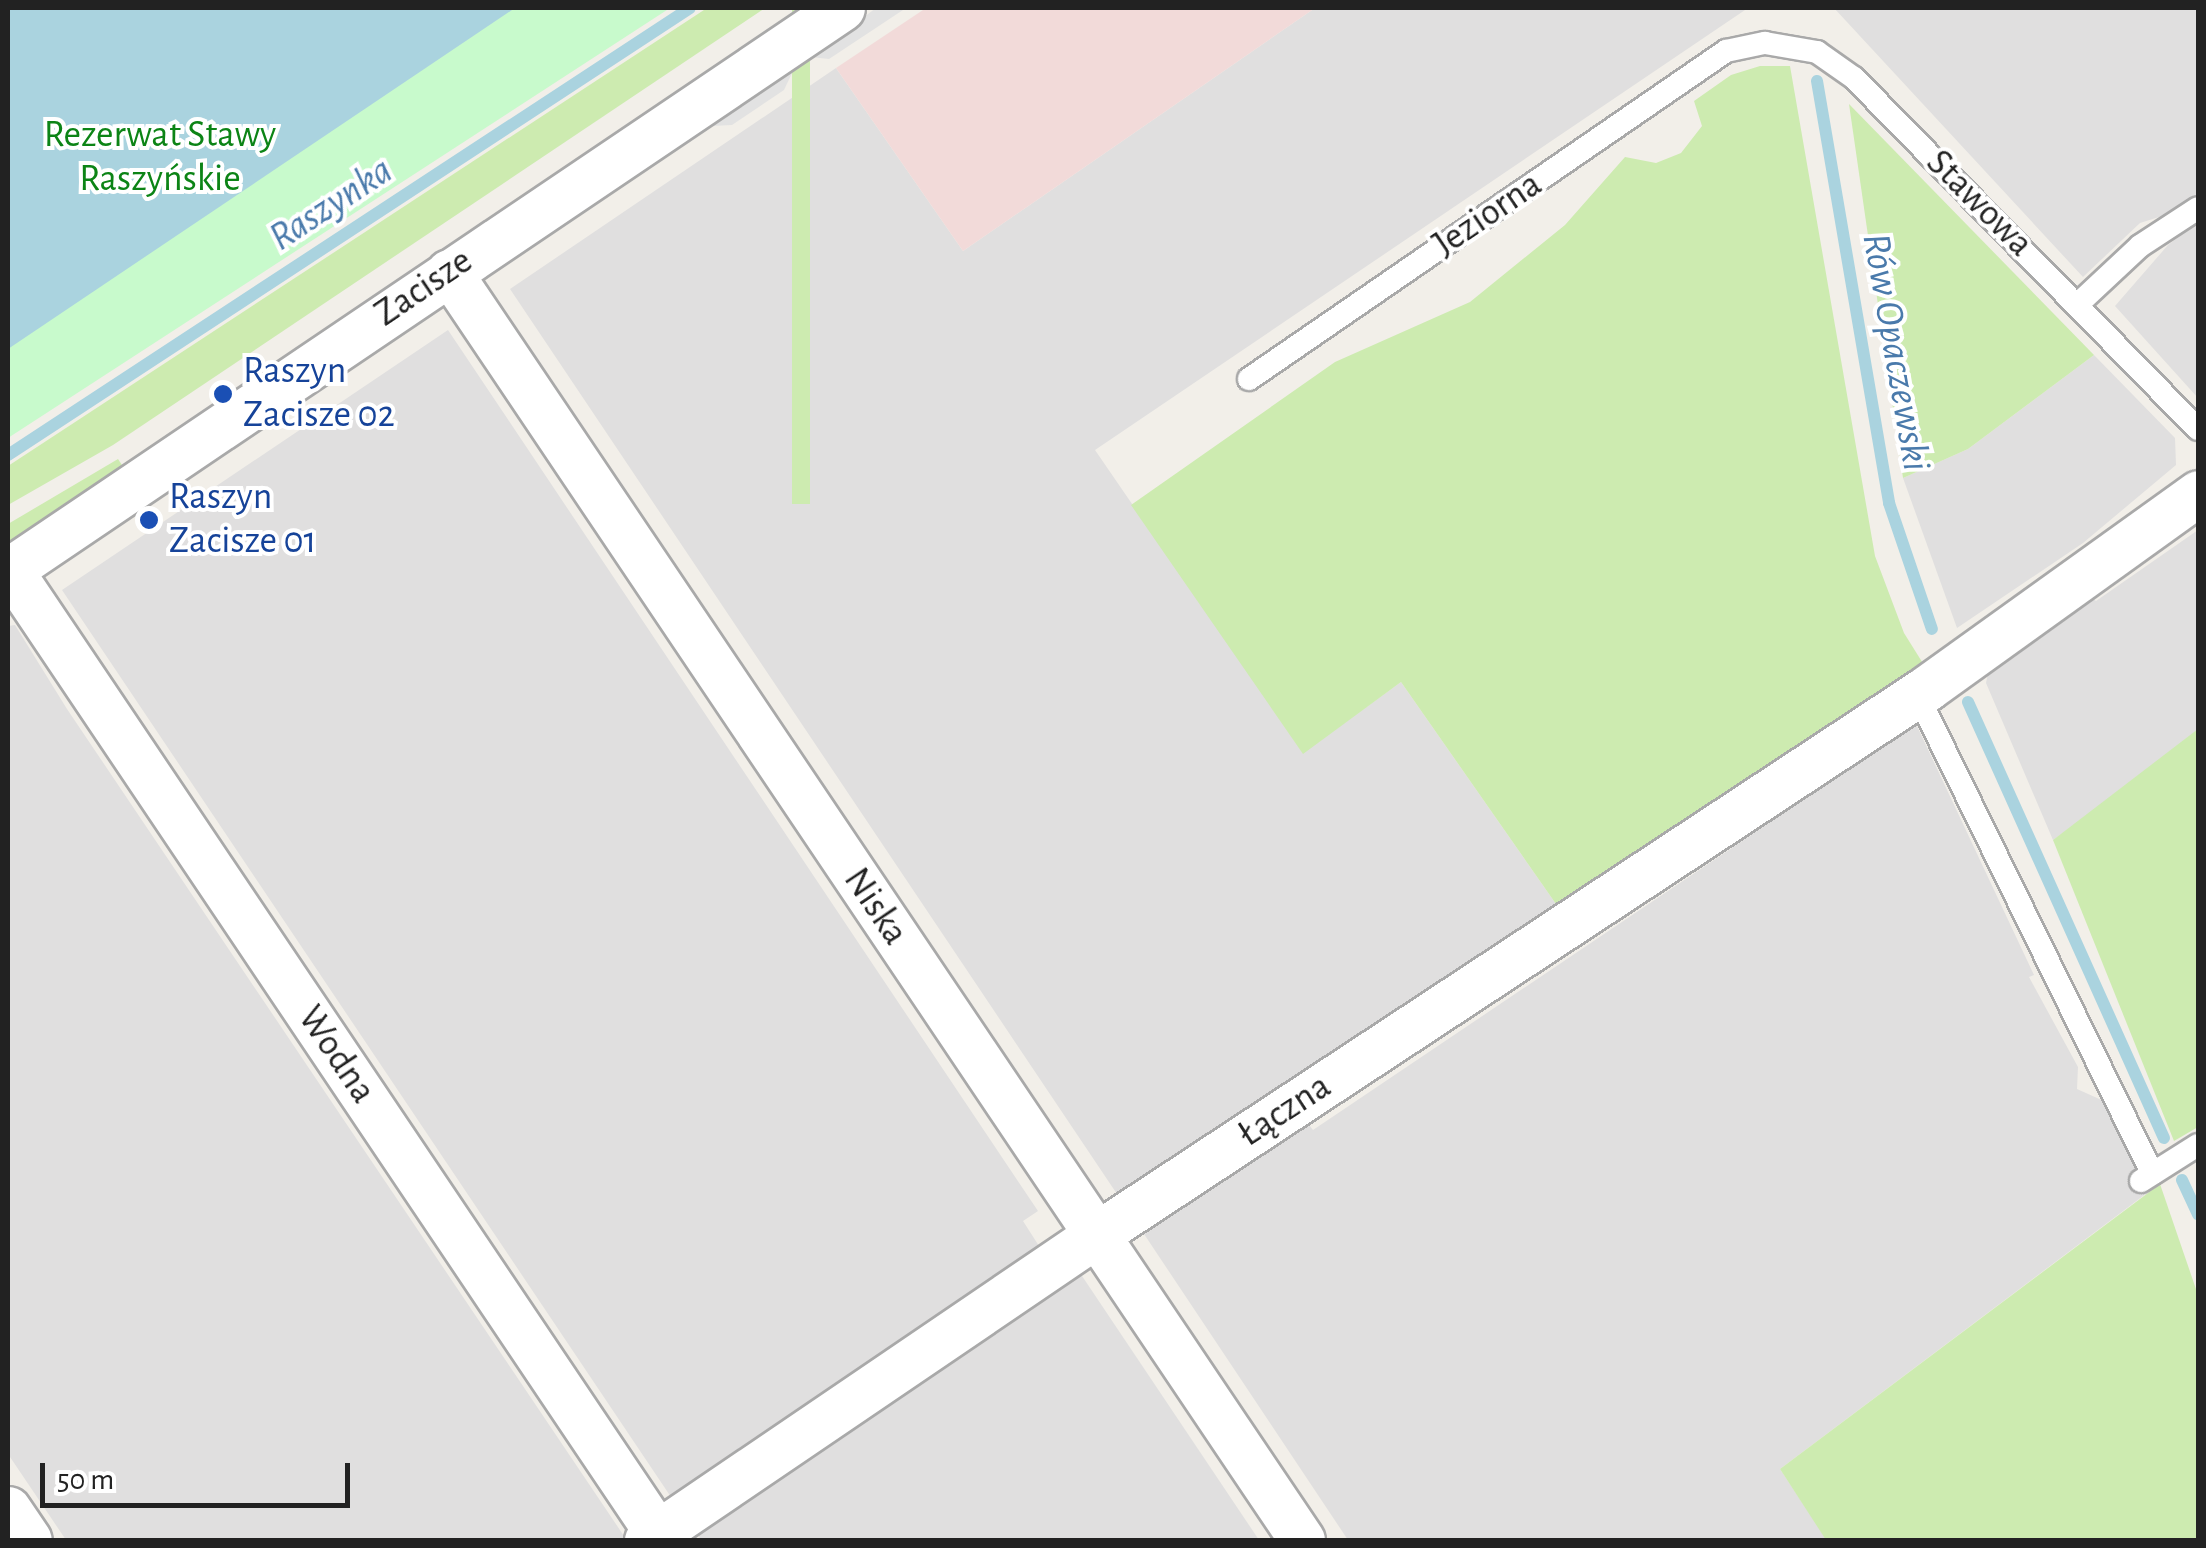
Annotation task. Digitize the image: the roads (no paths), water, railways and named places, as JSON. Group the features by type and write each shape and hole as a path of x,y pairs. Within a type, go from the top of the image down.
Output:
{"street":[{"name":"Zacisze","path":"9,570 842,8"},
{"name":"Niska","path":"449,272 1302,1540"},
{"path":"1922,691 2198,493"},
{"name":"Wodna","path":"9,570 655,1538"},
{"name":"Łączna","path":"655,1538 1096,1235 1922,691"},
{"path":"8,1508 29,1540"}],"lane":[{"name":"Stawowa","path":"1726,51 1765,44 1818,52 1854,78 2198,429"},
{"name":"Jeziorna","path":"1249,379 1726,51"},
{"path":"2078,304 2140,246 2198,208"},
{"path":"1922,691 2146,1177 2198,1145"}],"water":[{"name":"Rezerwat Stawy Raszyńskie","path":"8,8 515,8 8,349"}],"waterway":[{"name":"Raszynka","path":"8,455 690,8"},
{"name":"Rów Opaczewski","path":"1817,81 1889,503 1932,629"},
{"name":"Rów Opaczewski","path":"1968,702 2164,1138"},
{"name":"Rów Opaczewski","path":"2182,1180 2198,1214"}],"place":[{"name":"Raszyn Zacisze 02","path":"223,394"},
{"name":"Raszyn Zacisze 01","path":"149,520"}]}
